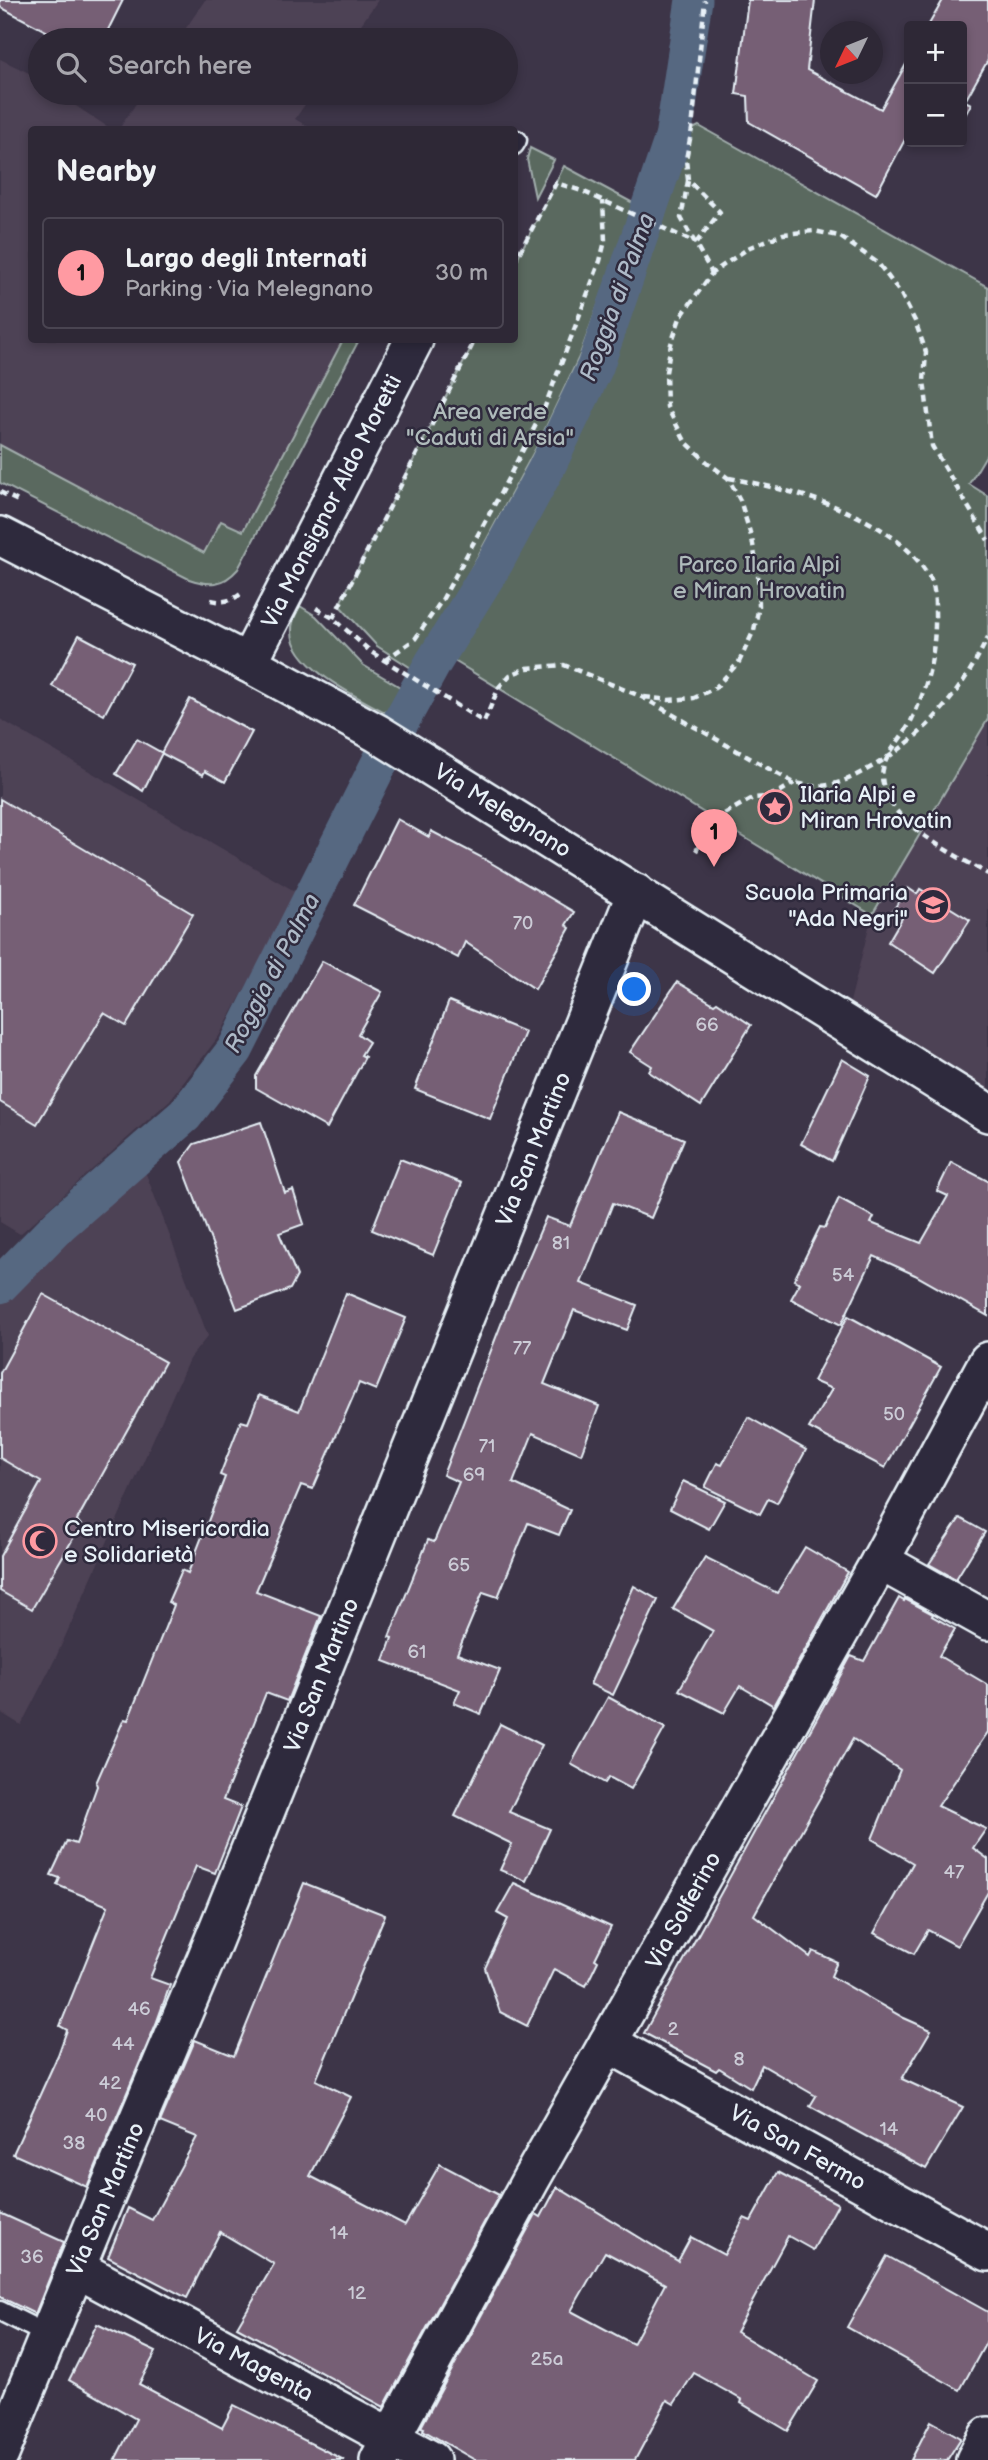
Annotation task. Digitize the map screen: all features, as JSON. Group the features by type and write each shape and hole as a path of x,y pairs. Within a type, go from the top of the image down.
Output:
{"street":[{"name":"Via Monsignor Aldo Moretti","path":"248,663 412,343"},
{"name":"Via Melegnano","path":"0,536 248,663 396,744 988,1113"},
{"name":"Via San Martino","path":"0,2454 206,1959 636,893"},
{"name":"Via Solferino","path":"385,2449 608,2043 880,1561 988,1361"},
{"path":"880,1561 988,1621"},
{"name":"Via San Fermo","path":"608,2043 988,2252"},
{"name":"Via Magenta","path":"76,2267 385,2449 432,2460"},
{"path":"975,2460 988,2436"}],"lane":[{"path":"0,2311 48,2335"}],"path":[{"path":"705,0 692,129 686,159 688,180 681,218 712,273"},
{"path":"688,180 720,212 696,243"},
{"path":"518,255 556,183 573,187 696,243"},
{"path":"384,661 415,639 442,600 544,409 600,261 604,241 603,201"},
{"path":"640,696 694,698 715,688 739,662 754,629 759,606 758,573 740,500 728,478 685,440 667,407 666,372 671,344 680,318 712,273 750,247 783,234 814,231 839,236 878,263 901,294 915,321 926,352 925,381 932,446 988,540"},
{"path":"333,618 473,343"},
{"path":"728,478 780,488 835,507 887,534 915,558 933,582 936,640 924,695 908,729 883,761 881,777 884,791 902,816 921,834 988,874"},
{"path":"0,492 24,504"},
{"path":"203,598 223,602 233,600 244,591"},
{"path":"312,606 333,618 384,661 484,722 499,687 510,675 543,665 564,665 640,696 794,783 818,787 842,783 883,761 931,722 953,698 978,659 988,637"},
{"path":"696,851 715,819 753,798 781,791 794,783"}],"shaded area":[{"path":"205,0 378,0 358,28 186,28"},
{"path":"0,59 28,73 28,105 74,105 106,126 28,126 28,343 341,343 243,531 204,553 0,445"},
{"path":"135,105 305,105 295,119 307,126 121,126"},
{"path":"0,719 298,893 219,1036 170,1100 20,1234 0,1222"},
{"name":"Scuola Primaria \"Ada Negri\"","path":"988,719 988,1090 850,1002 872,915"},
{"path":"143,1166 208,1336 189,1359 56,1657 21,1725 0,1712 0,1301 66,1235"}],"green space":[{"name":"Parco Ilaria Alpi e Miran Hrovatin","path":"699,126 988,287 988,452 969,484 988,496 988,719 872,915 446,656 528,523 572,439 645,250 683,134"},
{"path":"530,148 554,160 535,197 527,159"},
{"name":"Area verde \"Caduti di Arsia\"","path":"564,166 635,204 579,357 537,446 416,671 377,646 339,605 473,343 518,343 518,257"},
{"path":"341,343 357,343 238,569 227,579 216,583 189,579 0,483 0,445 204,553 221,521 243,531"},
{"path":"300,606 316,616 363,665 405,690 392,716 332,682 304,658 295,646 292,632"}],"building":[{"path":"0,0 123,0 109,28 40,28 0,7"},
{"path":"748,0 815,0 807,70 820,77 820,84 834,84 881,109 904,68 904,141 876,194 749,122 748,96 736,94"},
{"path":"943,0 988,0 988,60 967,97 967,21 931,21"},
{"path":"79,635 132,663 104,715 52,686"},
{"path":"190,699 252,732 225,782 205,771 203,775 161,753"},
{"path":"137,739 162,753 143,791 116,774"},
{"path":"0,799 193,914 126,1026 104,1013 37,1124 0,1102"},
{"path":"397,819 429,837 431,831 481,857 574,912 566,925 570,928 535,989 465,942 458,958 354,905"},
{"path":"908,888 917,894 920,889 970,920 935,973 888,942 902,918 892,912"},
{"path":"322,961 382,992 358,1034 369,1042 361,1055 365,1057 327,1128 256,1088 256,1076"},
{"path":"677,982 714,1004 717,1002 751,1025 701,1106 649,1072 652,1066 630,1052"},
{"path":"449,1001 525,1032 490,1119 415,1089"},
{"path":"842,1059 870,1076 832,1161 801,1144"},
{"path":"618,1112 684,1139 651,1218 613,1203 581,1283 637,1305 627,1330 574,1310 544,1384 599,1406 581,1454 533,1433 513,1483 570,1510 559,1535 528,1523 498,1597 483,1592 457,1654 500,1670 481,1714 454,1703 460,1690 384,1661 392,1638 389,1637 428,1540 434,1542 459,1482 443,1475 507,1309 546,1217 570,1226"},
{"path":"261,1122 285,1193 293,1190 304,1224 279,1233 297,1276 290,1289 237,1309 181,1162 194,1144"},
{"path":"400,1159 462,1183 433,1255 372,1230"},
{"path":"951,1162 988,1181 988,1316 915,1275 874,1256 841,1325 791,1299 800,1283 794,1280 820,1227 825,1228 839,1198 874,1217 871,1223 921,1243 948,1196 937,1191"},
{"path":"346,1293 406,1318 376,1390 359,1383 313,1489 301,1485 256,1591 321,1616 287,1701 266,1693 223,1800 241,1807 215,1873 196,1866 150,1978 170,1985 87,2187 13,2154 58,2055 67,2030 60,2026 108,1906 57,1885 60,1878 51,1875 67,1841 76,1844 96,1783 124,1719 128,1720 174,1605 168,1602 182,1570 188,1573 225,1477 220,1475 241,1421 248,1423 259,1395 299,1411"},
{"path":"43,1294 165,1362 77,1520 81,1525 32,1609 0,1591 0,1556 41,1482 0,1458 0,1373"},
{"path":"848,1316 941,1367 885,1468 809,1428 832,1389 813,1381"},
{"path":"748,1417 806,1450 777,1503 768,1499 760,1514 705,1487 717,1463 722,1465"},
{"path":"683,1481 725,1501 709,1529 670,1509"},
{"path":"960,1518 985,1532 956,1579 929,1564"},
{"path":"805,1547 848,1572 774,1706 740,1686 724,1713 679,1690 713,1631 673,1609 705,1557 777,1593"},
{"path":"634,1586 658,1600 613,1695 590,1684"},
{"path":"899,1598 933,1614 932,1616 955,1629 939,1656 988,1685 988,1732 938,1806 986,1829 973,1848 988,1859 988,1892 957,1946 928,1930 914,1954 874,1933 913,1863 872,1839 900,1770 853,1739 754,1915 810,1957 813,1951 837,1962 831,1976 904,2018 931,2030 902,2079 963,2107 926,2169 810,2106 816,2096 762,2065 751,2088 719,2068 716,2071 644,2033 851,1656 864,1661"},
{"path":"608,1697 665,1728 631,1789 609,1777 605,1783 571,1764"},
{"path":"500,1724 542,1745 509,1812 550,1829 526,1881 500,1870 512,1844 455,1816"},
{"path":"304,1883 385,1915 316,2080 351,2097 310,2176 405,2225 440,2164 499,2195 384,2407 237,2327 274,2264 220,2232 187,2298 108,2257 128,2208 152,2220 197,2137 160,2122 195,2040 234,2056"},
{"path":"514,1883 611,1927 595,1959 598,1961 586,1986 554,1969 527,2026 500,2012 485,1968 508,1919 497,1913"},
{"path":"778,2172 838,2204 813,2250 788,2236 736,2332 818,2381 788,2431 741,2403 742,2400 694,2373 674,2404 667,2400 635,2460 475,2460 421,2427 536,2214 541,2217 557,2187 678,2261 691,2237 724,2255 744,2218 751,2221","holes":["605,2252 665,2284 633,2344 571,2311"]},
{"path":"0,2213 64,2242 35,2314 0,2297"},
{"path":"887,2256 988,2312 988,2339 960,2390 847,2327"},
{"path":"97,2324 156,2352 139,2384 222,2428 234,2405 344,2460 115,2460 136,2419 69,2380"},
{"path":"931,2421 961,2438 947,2460 911,2460"}],"waterway":[{"name":"Roggia di Palma","path":"401,721 496,561 546,469 595,367 673,138 694,0"},
{"name":"Roggia di Palma","path":"0,1285 60,1224 185,1115 235,1050 386,750"}],"place":[{"name":"Ilaria Alpi e Miran Hrovatin","path":"775,807"},
{"name":"Largo degli Internati","path":"714,867"},
{"name":"Scuola Primaria \"Ada Negri\"","path":"933,905"},
{"name":"Centro Misericordia e Solidarietà","path":"40,1541"}]}
